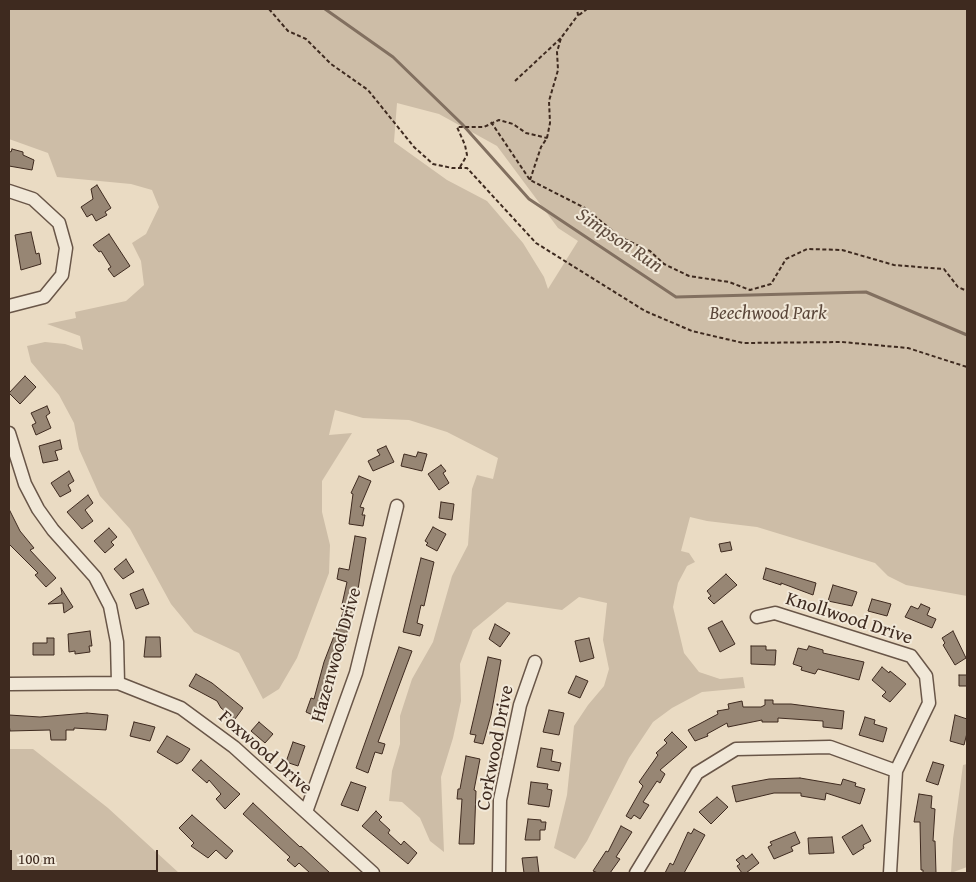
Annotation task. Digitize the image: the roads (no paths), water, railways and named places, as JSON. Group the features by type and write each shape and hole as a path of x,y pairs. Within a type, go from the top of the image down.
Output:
{"street":[{"path":"9,191 32,199 59,224 66,248 62,275 44,298 9,306"},
{"path":"9,434 25,484 38,509 53,530 95,577 110,606 117,642 118,683"},
{"name":"Hazenwood Drive","path":"306,812 356,673 397,506"},
{"name":"Knollwood Drive","path":"757,617 775,613 911,656 926,676 929,703 896,771 890,873"},
{"name":"Corkwood Drive","path":"499,873 500,800 520,705 535,662"},
{"name":"Foxwood Drive","path":"9,684 118,683 182,708 234,748 373,873"},
{"path":"636,873 696,773 736,750 830,747 896,771"}],"waterway":[{"name":"Simpson Run","path":"325,9 393,57 462,124 529,199 676,297 866,292 967,335"}],"park label":[{"name":"Beechwood Park","path":"768,314"}]}
